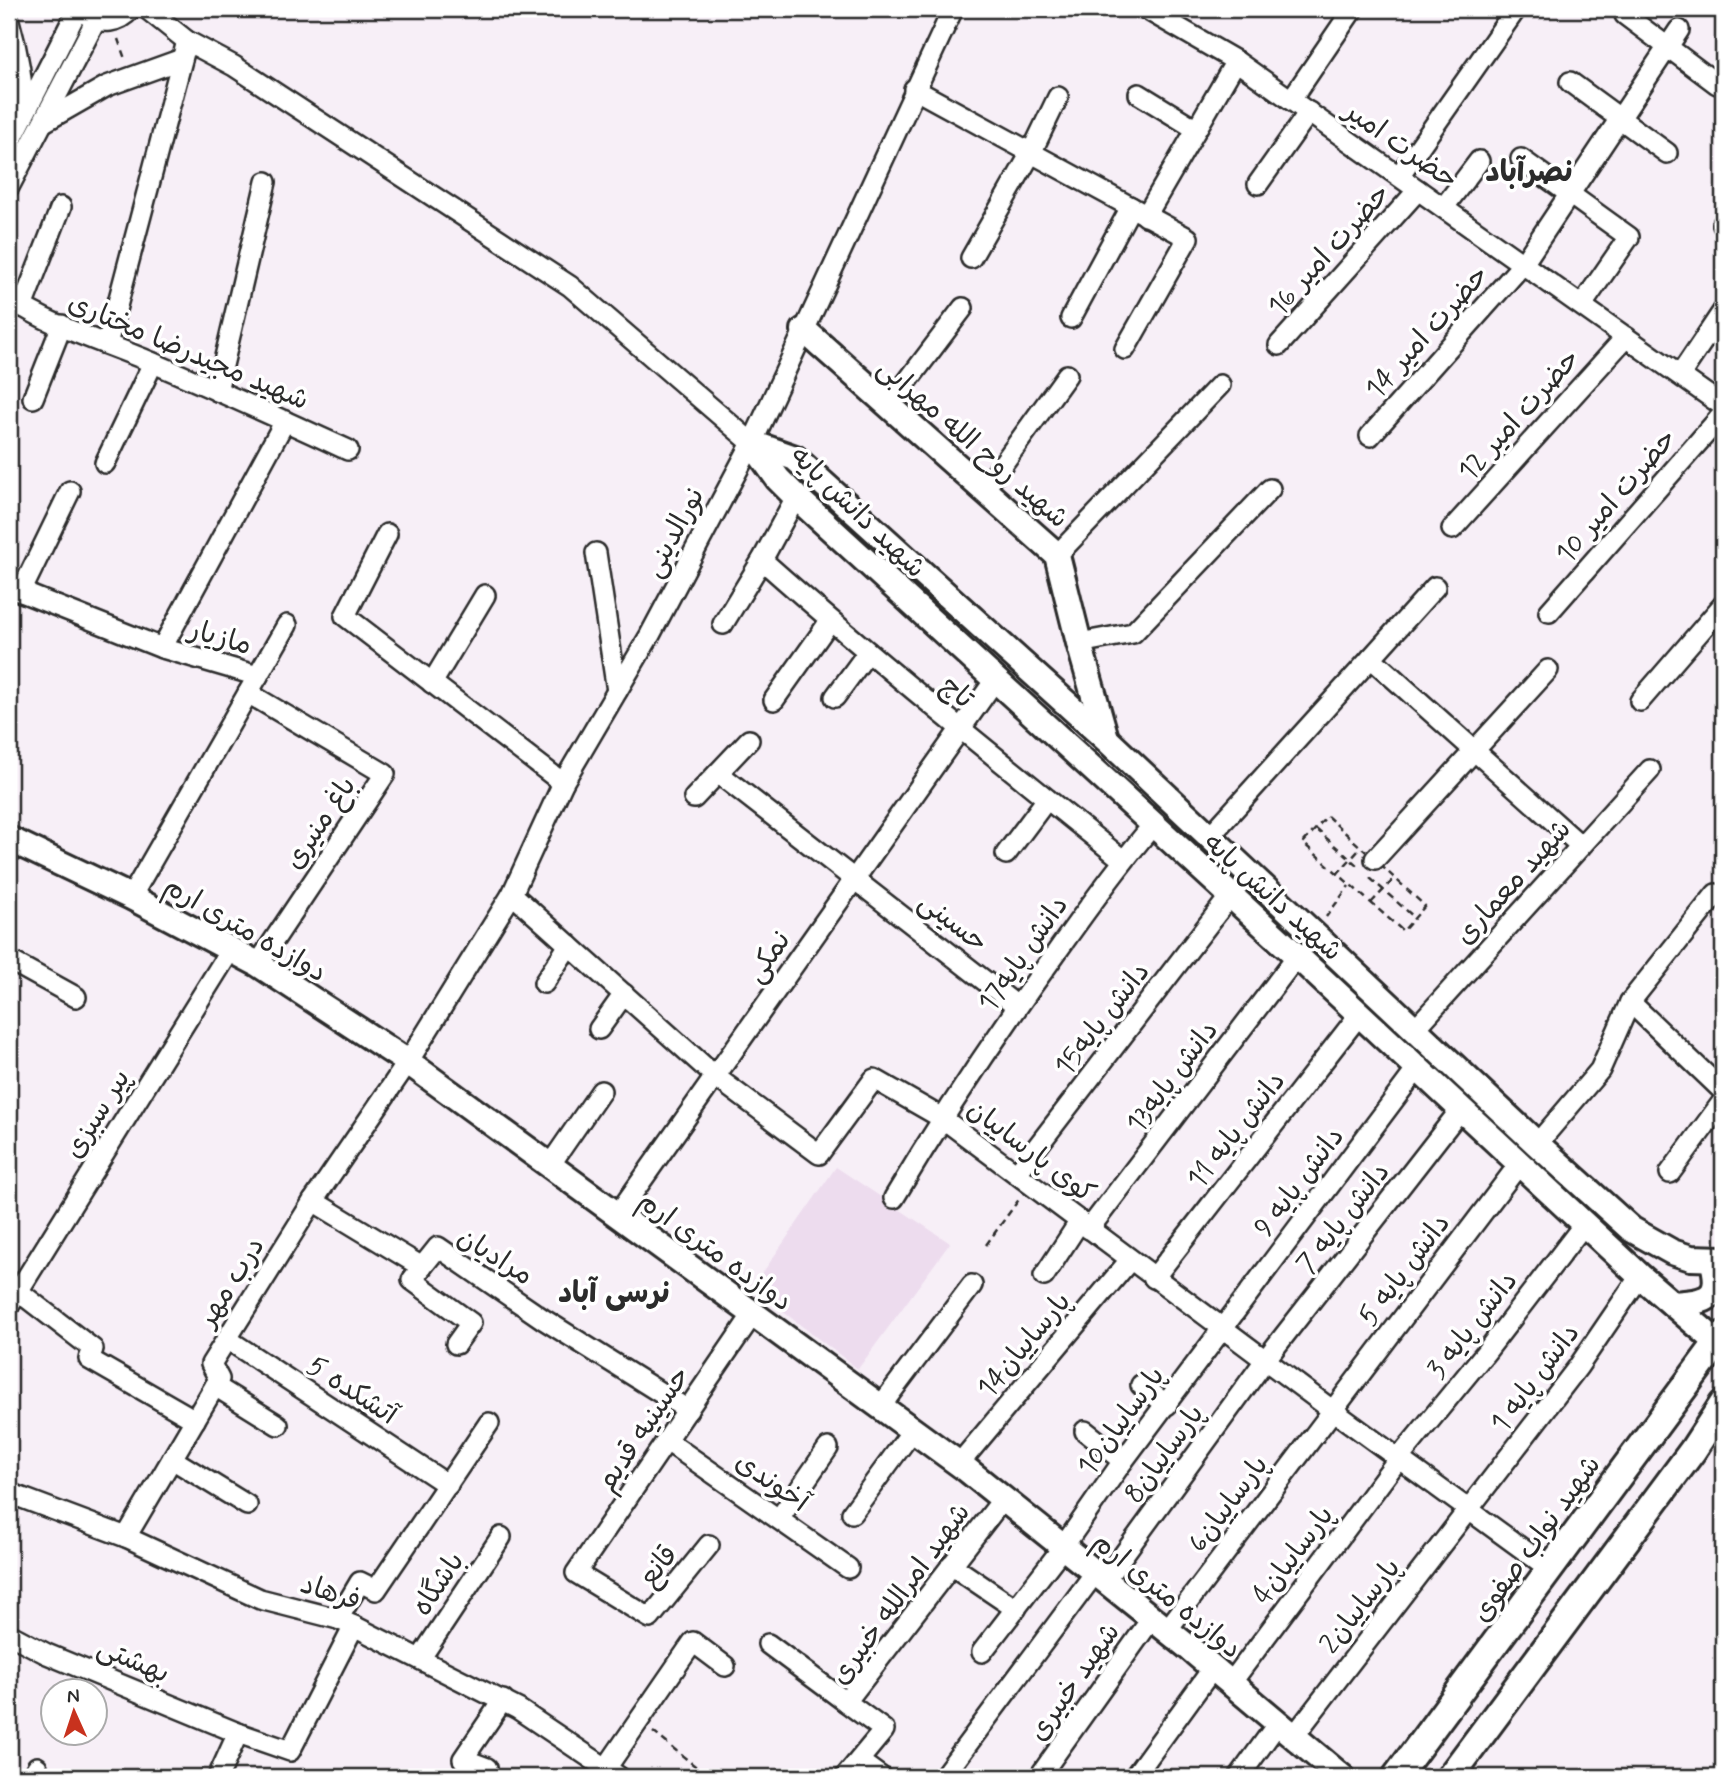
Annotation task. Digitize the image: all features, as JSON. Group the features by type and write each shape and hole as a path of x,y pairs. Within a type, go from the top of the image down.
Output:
{"main road":[{"name":"شهید نواب صفوی","path":"1396,1777 1721,1339"},
{"path":"1450,1777 1693,1450 1723,1404"}],"street":[{"path":"9,187 32,119 92,15 120,19 131,9"},
{"path":"147,9 184,50 234,66 570,286 752,443"},
{"name":"نورالدینی","path":"408,1062 512,894 564,783 650,635 752,443 953,9"},
{"name":"حضرت امیر","path":"1146,9 1236,61 1723,406"},
{"path":"1292,100 1353,9"},
{"path":"1399,176 1516,9"},
{"path":"1625,15 1673,38 1717,84"},
{"path":"9,21 32,119"},
{"name":"حضرت امیر 14","path":"1370,436 1523,264 1673,38"},
{"path":"9,145 32,119 184,50"},
{"path":"107,344 184,50"},
{"path":"1071,318 1138,211 1196,129 1236,61"},
{"path":"1570,82 1667,153"},
{"path":"914,89 1188,238 1125,349"},
{"path":"1139,94 1196,129"},
{"path":"971,258 1031,153 1058,97"},
{"path":"1258,184 1309,112"},
{"path":"1521,159 1629,237 1582,305"},
{"path":"1444,207 1479,161"},
{"path":"217,391 267,182"},
{"name":"حضرت امیر 16","path":"1279,345 1418,190"},
{"path":"15,303 61,207"},
{"name":"شهید مجیدرضا مختاری","path":"15,303 348,450"},
{"path":"888,407 963,308"},
{"path":"1680,375 1723,311"},
{"path":"33,398 62,325"},
{"name":"شهید روح الله مهرابی","path":"804,330 1057,555 1106,739"},
{"name":"حضرت امیر 12","path":"1452,529 1626,337"},
{"path":"105,463 153,363"},
{"path":"984,490 1067,375"},
{"path":"1057,555 1220,385"},
{"name":"حضرت امیر 10","path":"1549,612 1723,414"},
{"path":"162,648 285,421"},
{"name":"شهید دانش پایه","path":"752,443 778,480 796,497 1297,956 1640,1276 1721,1339"},
{"name":"شهید دانش پایه","path":"752,443 795,458 1106,739 1536,1144 1631,1229 1672,1252 1691,1258 1717,1259"},
{"path":"1079,643 1133,633 1270,489"},
{"path":"15,589 70,491"},
{"path":"723,624 796,497"},
{"path":"387,534 345,616 564,783"},
{"path":"596,553 617,691"},
{"name":"تاچ","path":"762,560 830,621 1123,860"},
{"path":"1210,836 1435,587"},
{"name":"مازیار","path":"15,589 162,648 258,676 131,897"},
{"path":"432,682 485,595"},
{"path":"1640,701 1723,605"},
{"path":"774,700 830,621"},
{"path":"258,676 287,625"},
{"path":"835,697 868,652"},
{"path":"1371,658 1581,846"},
{"path":"1368,853 1474,750 1548,670"},
{"name":"نمکی","path":"618,1214 995,680"},
{"name":"باغ منیری","path":"248,693 385,774 258,964"},
{"path":"1084,762 1106,739"},
{"path":"694,798 749,740"},
{"name":"شهید معماری","path":"1415,1029 1650,770"},
{"name":"حسینی","path":"718,773 1017,1006"},
{"path":"1006,854 1047,799"},
{"name":"دانش پایه17","path":"894,1198 942,1118 1017,1006 1123,860 1153,825"},
{"name":"دوازده متری ارم","path":"10,841 131,897 231,949 408,1062 959,1465 1159,1624 1342,1777"},
{"name":"کوی پارساییان","path":"512,894 716,1077 819,1154 874,1079 942,1118 1154,1278 1550,1569"},
{"path":"1536,1144 1600,1070 1630,1002 1716,894"},
{"name":"دانش پایه15","path":"1024,1179 1230,896"},
{"path":"544,983 569,945"},
{"name":"پیر سبزی","path":"12,1294 231,949"},
{"name":"دانش پایه13","path":"1044,1276 1297,956"},
{"path":"9,960 76,997"},
{"path":"599,1029 624,994"},
{"path":"1630,1002 1723,1091"},
{"name":"دانش پایه 11","path":"1154,1278 1359,1015"},
{"name":"درب مهر","path":"126,1537 219,1379 211,1364 313,1202 408,1062"},
{"name":"دانش پایه 9","path":"1223,1328 1417,1069"},
{"path":"550,1165 601,1091"},
{"path":"1670,1173 1723,1101"},
{"name":"دانش پایه 7","path":"1266,1359 1461,1109"},
{"name":"دانش پایه 5","path":"1332,1410 1520,1163"},
{"name":"مرادیان","path":"313,1202 422,1267 438,1247 544,1319 688,1410"},
{"name":"دانش پایه 3","path":"1399,1458 1486,1352 1585,1223"},
{"name":"پارساییان14","path":"959,1465 1130,1259"},
{"path":"1673,1304 1697,1303 1707,1298 1715,1289 1717,1259"},
{"path":"422,1267 412,1280 471,1323 456,1344"},
{"name":"دانش پایه 1","path":"1468,1509 1578,1367 1640,1276"},
{"path":"880,1407 972,1285"},
{"path":"12,1294 93,1349 89,1359 195,1420"},
{"name":"حسینیه قدیم","path":"576,1573 753,1314"},
{"name":"پارساییان10","path":"982,1652 1063,1547 1123,1461 1223,1328"},
{"name":"آتشکده 5","path":"227,1339 448,1485"},
{"name":"پارساییان8","path":"943,1777 1266,1359"},
{"path":"1141,1385 1167,1405"},
{"path":"215,1386 278,1425"},
{"name":"پارساییان6","path":"1159,1624 1332,1410"},
{"path":"346,1623 360,1582 376,1590 489,1423"},
{"path":"852,1513 913,1430"},
{"path":"1085,1431 1123,1461"},
{"name":"آخوندی","path":"667,1441 848,1567"},
{"path":"779,1519 828,1448"},
{"name":"پارساییان4","path":"1134,1777 1222,1676 1399,1458"},
{"path":"172,1459 247,1505"},
{"name":"فرهاد","path":"9,1493 126,1537 260,1600 346,1623 503,1700 609,1774"},
{"name":"شهید امرالله خبیری","path":"845,1777 884,1730 846,1702 1003,1499"},
{"name":"پارساییان2","path":"1239,1777 1286,1730 1468,1509"},
{"name":"باشگاه","path":"420,1659 501,1537"},
{"name":"قانع","path":"576,1573 650,1618 709,1545"},
{"path":"951,1566 1016,1609"},
{"name":"بهشتی","path":"9,1634 47,1654 238,1733 290,1751 346,1623"},
{"name":"شهید خبیری","path":"1039,1777 1159,1624"},
{"path":"609,1774 639,1721 693,1642 726,1666"},
{"path":"768,1644 846,1702"},
{"path":"482,1777 487,1768 463,1759 503,1700"},
{"path":"218,1777 238,1733"},
{"path":"859,1761 881,1777"}],"path":[{"path":"92,15 131,75"},
{"path":"1337,874 1368,853"},
{"path":"1371,903 1395,877"},
{"path":"986,1245 1024,1179"},
{"path":"639,1721 700,1770"}],"shaded area":[{"path":"836,1167 950,1243 858,1369 752,1288"}],"district":[{"name":"نصرآباد","path":"1529,171"},
{"name":"نرسی آباد","path":"614,1292"}]}
